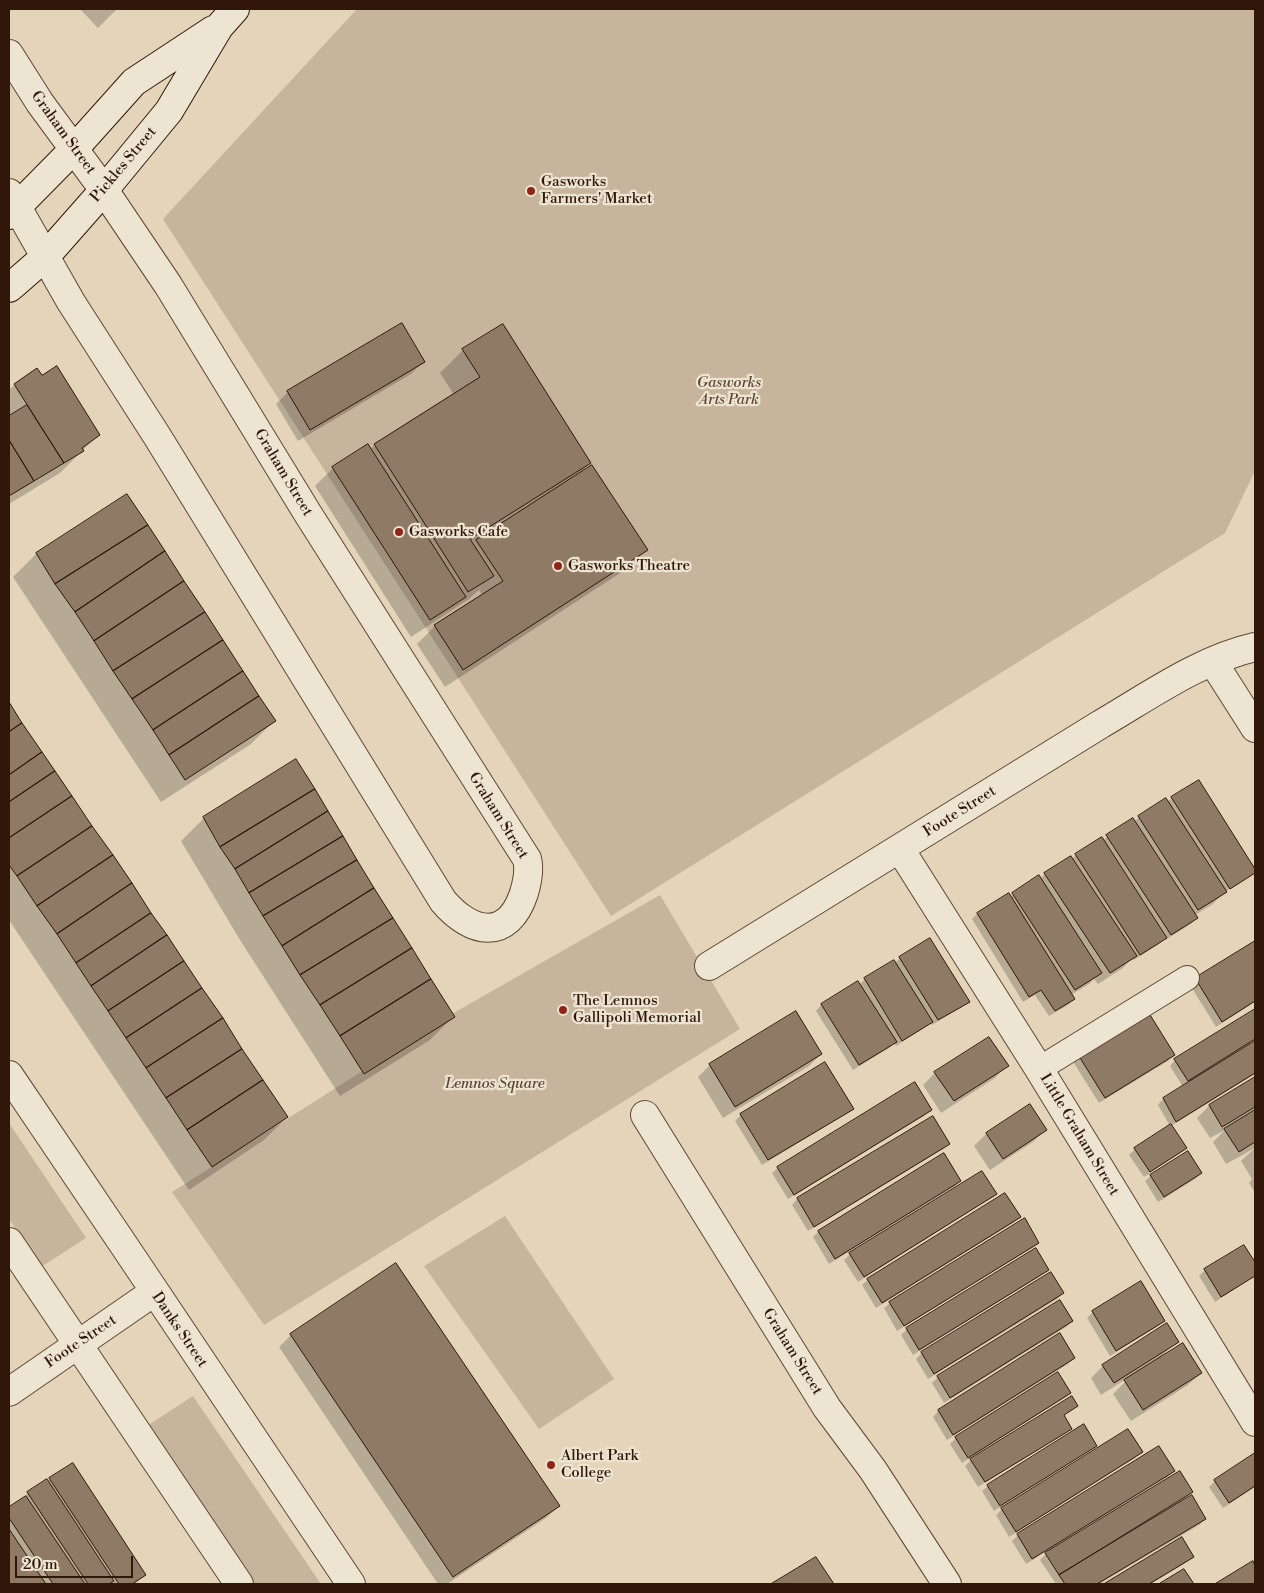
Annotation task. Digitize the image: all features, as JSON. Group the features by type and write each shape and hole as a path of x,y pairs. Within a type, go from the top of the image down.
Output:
{"street":[{"name":"Pickles Street","path":"11,205 74,149 134,82 227,18"},
{"name":"Pickles Street","path":"9,288 45,257 104,190 169,111 227,18"},
{"name":"Graham Street","path":"9,54 40,103 104,190 168,285 308,514 527,859 528,872 522,901 516,912 505,922 493,928 474,925 455,913 443,901 173,461 11,205"},
{"name":"Foote Street","path":"709,966 1101,724 1166,686 1214,662 1255,647"},
{"path":"1214,662 1255,728"},
{"name":"Little Graham Street","path":"900,849 1255,1422"},
{"name":"Danks Street","path":"9,1075 351,1584"},
{"name":"Graham Street","path":"644,1115 827,1408 889,1493 947,1584"},
{"path":"9,1242 239,1584"},
{"name":"Foote Street","path":"9,1392 154,1292"}],"lane":[{"path":"1038,1069 1187,978"}],"green space":[{"name":"Gasworks Arts Park","path":"357,9 1255,9 1255,471 1225,533 611,916 163,219"},
{"name":"Lemnos Square","path":"660,895 740,1029 264,1325 172,1192 457,1011"},
{"path":"9,1123 86,1238 41,1267 9,1219"},
{"path":"505,1216 614,1379 539,1429 424,1266"},
{"path":"193,1396 321,1584 255,1584 147,1426"}],"building":[{"path":"402,323 425,362 310,430 287,391"},
{"path":"503,324 591,463 470,539 494,576 468,592 374,444 480,377 462,349"},
{"path":"57,366 100,435 82,448 84,451 64,463 14,384 37,368 42,375"},
{"path":"27,405 64,463 34,481 9,440 9,416"},
{"path":"9,440 34,481 9,496"},
{"name":"Gasworks Cafe","path":"368,444 466,597 430,620 332,467"},
{"name":"Gasworks Theatre","path":"592,465 648,550 463,670 434,625 503,581 476,540"},
{"path":"127,494 148,525 55,584 36,553"},
{"path":"148,525 165,551 75,612 55,584"},
{"path":"165,551 184,581 94,641 75,612"},
{"path":"184,581 205,612 113,671 94,641"},
{"path":"205,612 223,640 132,699 113,671"},
{"path":"223,640 243,671 153,730 132,699"},
{"path":"243,671 259,696 169,755 153,730"},
{"path":"259,696 276,721 185,780 169,755"},
{"path":"9,702 22,723 9,732"},
{"path":"22,723 42,752 9,775 9,732"},
{"path":"42,752 55,771 9,802 9,775"},
{"path":"296,759 315,789 220,847 203,817"},
{"path":"55,771 72,796 9,838 9,802"},
{"path":"1199,780 1255,869 1255,873 1230,889 1171,797"},
{"path":"315,789 328,811 235,869 220,847"},
{"path":"72,796 92,826 17,876 9,865 9,838"},
{"path":"1166,798 1227,892 1198,910 1138,816"},
{"path":"328,811 343,836 249,893 235,869"},
{"path":"1133,818 1198,918 1171,935 1106,835"},
{"path":"92,826 113,855 37,906 17,876"},
{"path":"343,836 357,860 263,916 249,893"},
{"path":"1102,837 1167,938 1140,955 1075,854"},
{"path":"113,855 132,883 57,934 37,906"},
{"path":"1071,856 1137,956 1110,973 1044,873"},
{"path":"357,860 374,888 282,946 263,916"},
{"path":"1039,875 1102,973 1075,990 1012,893"},
{"path":"132,883 151,913 76,963 57,934"},
{"path":"374,888 393,918 300,975 282,946"},
{"path":"1009,893 1075,999 1055,1011 1041,990 1029,997 977,913"},
{"path":"151,913 167,935 91,986 76,963"},
{"path":"393,918 412,948 320,1005 300,975"},
{"path":"167,935 184,961 108,1011 91,986"},
{"path":"930,938 970,1002 938,1020 899,957"},
{"path":"1255,941 1255,1001 1222,1022 1195,978"},
{"path":"412,948 431,979 340,1036 320,1005"},
{"path":"894,960 933,1022 902,1041 864,978"},
{"path":"184,961 202,988 126,1038 108,1011"},
{"path":"431,979 455,1017 364,1074 340,1036"},
{"path":"858,981 897,1042 859,1065 821,1004"},
{"path":"202,988 223,1018 146,1068 126,1038"},
{"path":"1255,1009 1255,1039 1188,1081 1174,1059"},
{"path":"1147,1010 1175,1055 1105,1098 1077,1053"},
{"path":"796,1011 822,1054 735,1107 709,1064"},
{"path":"223,1018 242,1049 166,1098 146,1068"},
{"path":"989,1037 1009,1066 954,1101 934,1072"},
{"path":"1255,1041 1255,1073 1176,1122 1163,1098"},
{"path":"242,1049 263,1080 187,1130 166,1098"},
{"path":"825,1062 854,1109 768,1160 740,1114"},
{"path":"1255,1077 1255,1107 1222,1127 1209,1105"},
{"path":"263,1080 288,1117 212,1167 187,1130"},
{"path":"915,1082 932,1110 794,1195 777,1167"},
{"path":"1030,1104 1047,1130 1003,1159 986,1133"},
{"path":"1255,1110 1255,1142 1239,1152 1224,1129"},
{"path":"933,1116 950,1144 814,1227 797,1198"},
{"path":"1171,1124 1187,1148 1150,1172 1134,1148"},
{"path":"1188,1151 1202,1173 1164,1197 1150,1175"},
{"path":"944,1153 961,1181 835,1259 818,1231"},
{"path":"982,1171 997,1194 864,1277 849,1253"},
{"path":"1005,1193 1021,1217 882,1303 867,1279"},
{"path":"1025,1218 1039,1243 904,1326 889,1302"},
{"path":"1244,1245 1255,1262 1255,1276 1221,1297 1204,1269"},
{"path":"1036,1248 1049,1270 919,1350 906,1328"},
{"path":"396,1263 560,1506 453,1577 290,1334"},
{"path":"1051,1272 1064,1293 934,1374 921,1352"},
{"path":"1141,1281 1165,1321 1116,1351 1092,1311"},
{"path":"1060,1300 1073,1321 950,1398 937,1376"},
{"path":"1167,1323 1179,1342 1114,1383 1102,1365"},
{"path":"1060,1333 1075,1358 953,1435 938,1410"},
{"path":"1183,1343 1202,1373 1143,1410 1124,1380"},
{"path":"1058,1372 1071,1393 968,1458 955,1437"},
{"path":"1072,1396 1078,1406 1064,1415 1072,1429 985,1482 970,1459"},
{"path":"1084,1424 1097,1446 1000,1506 987,1485"},
{"path":"1128,1429 1143,1452 1016,1532 1001,1508"},
{"path":"1159,1446 1175,1471 1032,1559 1017,1534"},
{"path":"1255,1453 1255,1486 1229,1503 1214,1480"},
{"path":"73,1463 146,1575 132,1584 119,1584 49,1478"},
{"path":"1180,1471 1193,1492 1059,1575 1045,1553"},
{"path":"47,1479 114,1581 109,1584 88,1584 27,1492"},
{"path":"1192,1495 1206,1519 1097,1584 1065,1584 1059,1575"},
{"path":"26,1496 85,1584 53,1584 9,1518 9,1507"},
{"path":"9,1529 46,1584 9,1584"},
{"path":"1182,1537 1194,1557 1149,1584 1104,1584"},
{"path":"816,1557 834,1584 771,1584"},
{"path":"1253,1561 1255,1566 1255,1584 1215,1584"},
{"path":"1184,1569 1194,1584 1159,1584"}],"place":[{"name":"Gasworks Farmers' Market","path":"531,191"},
{"name":"Gasworks Cafe","path":"399,532"},
{"name":"Gasworks Theatre","path":"558,566"},
{"name":"The Lemnos Gallipoli Memorial","path":"563,1010"},
{"name":"Albert Park College","path":"551,1465"}]}
